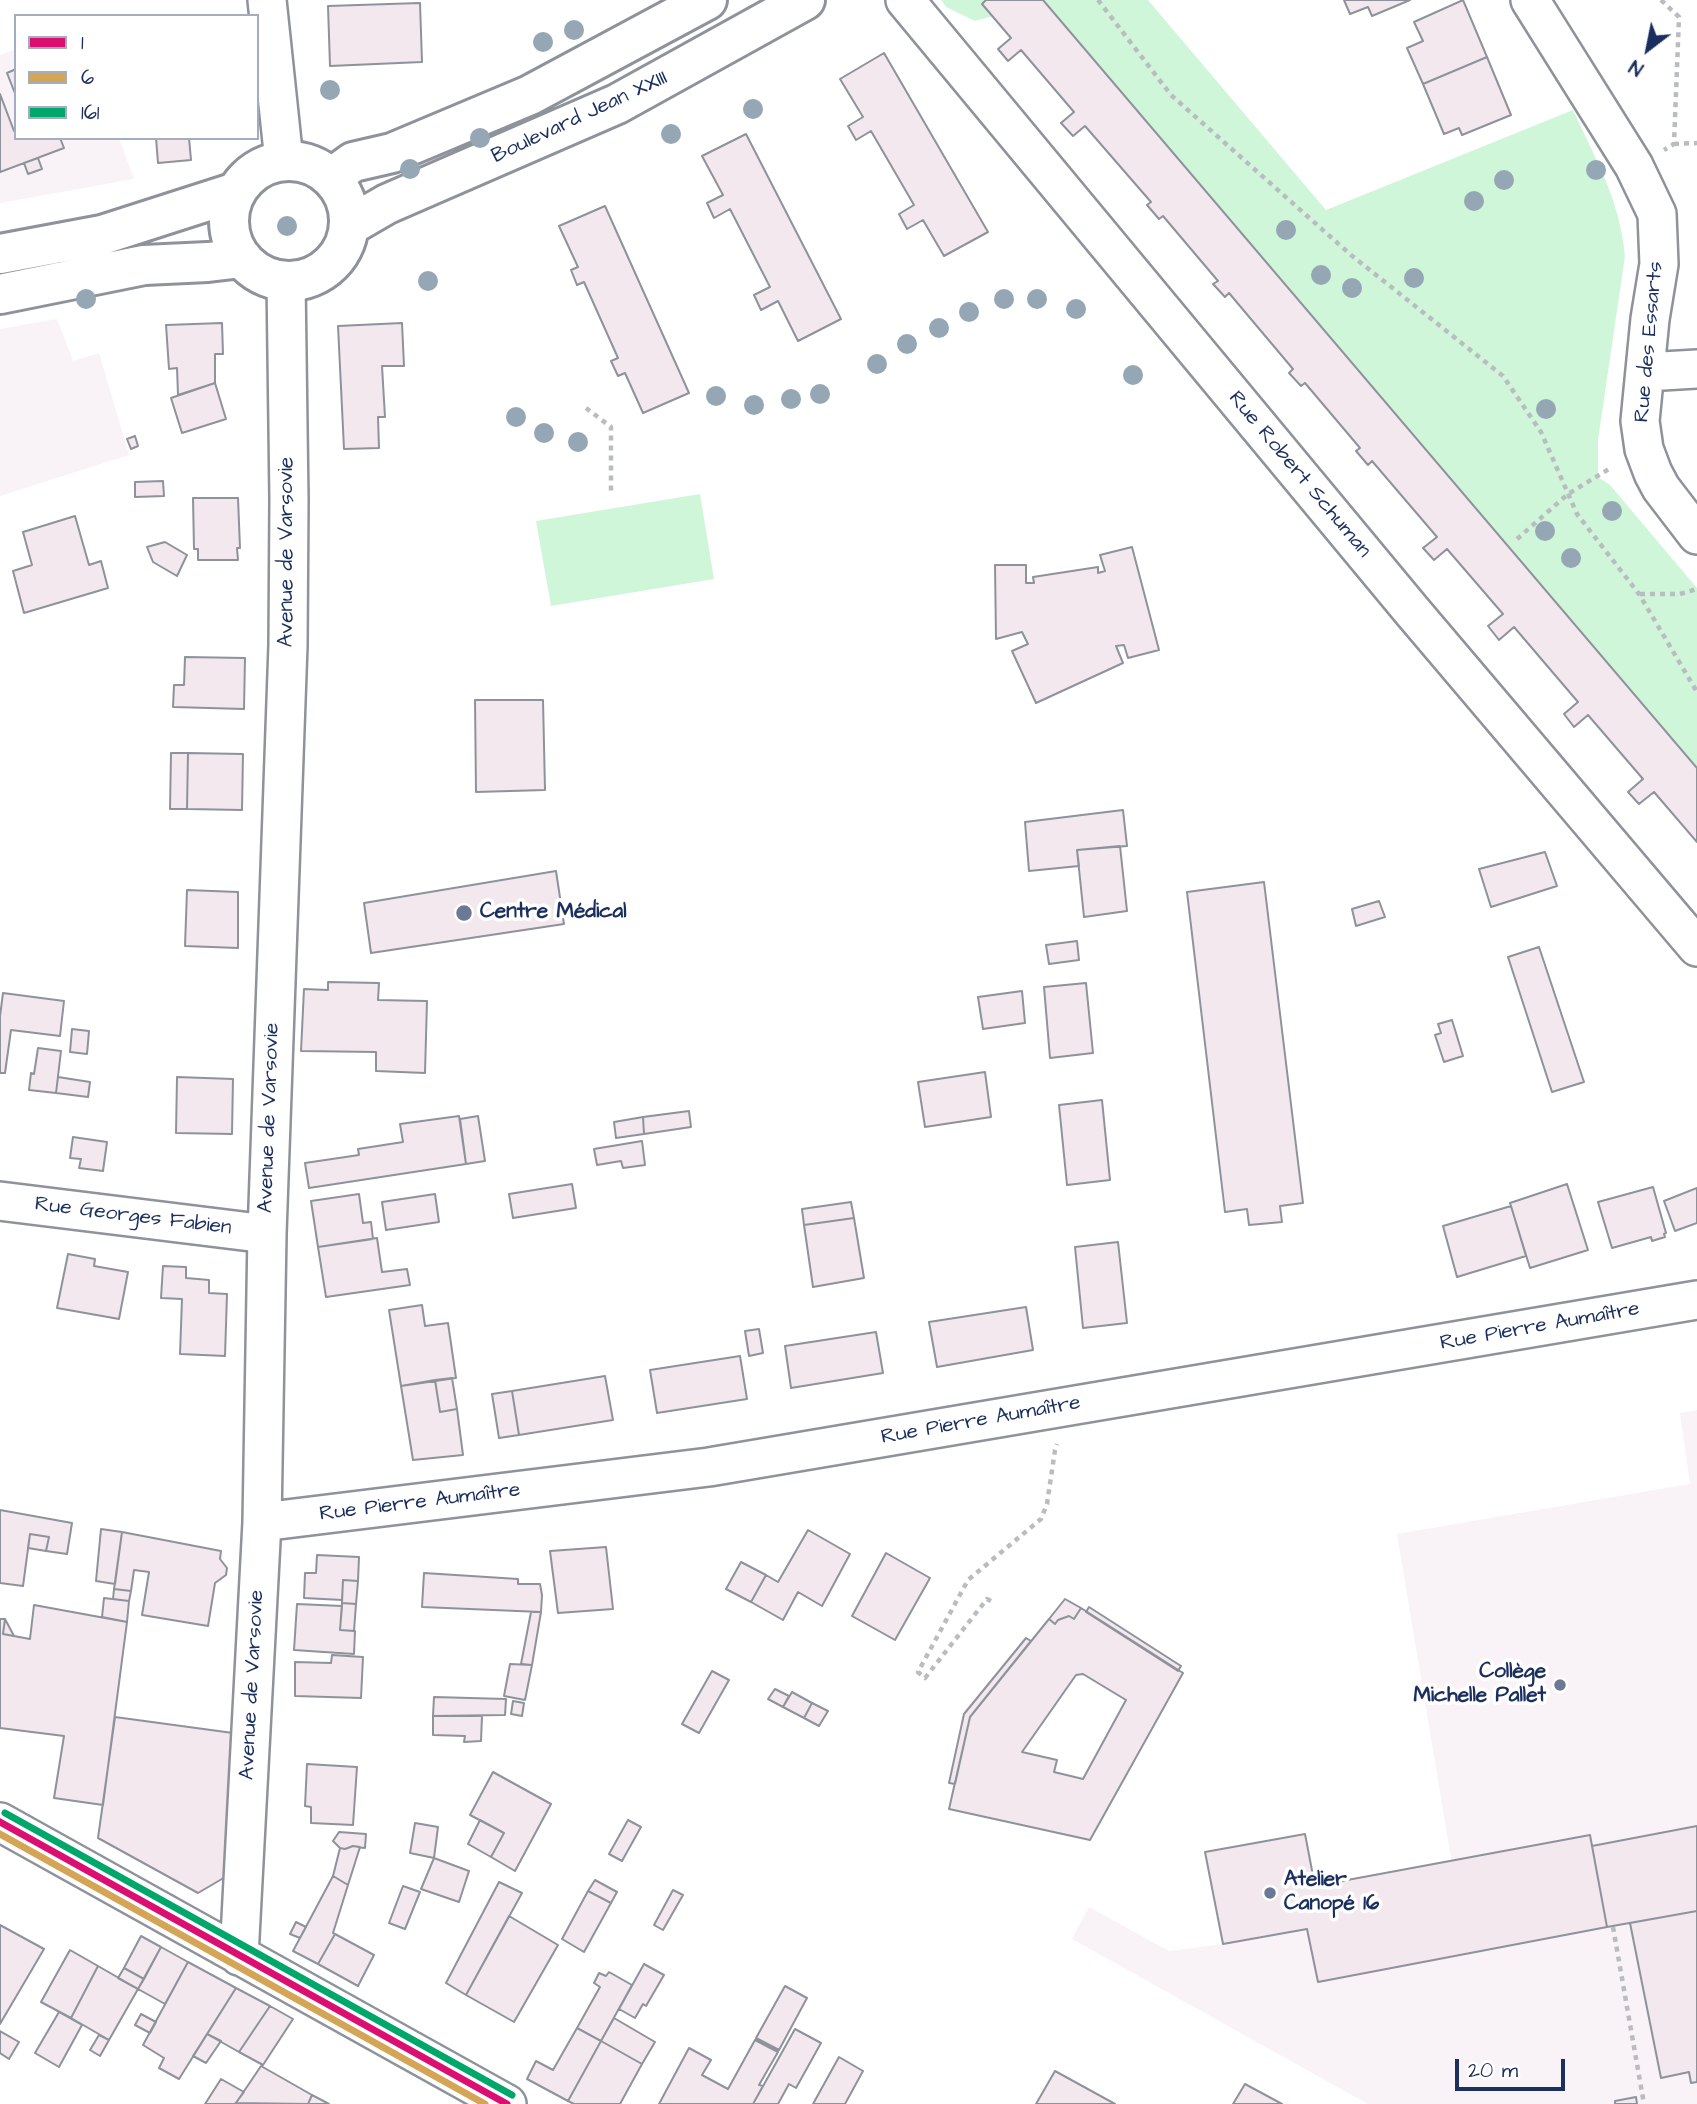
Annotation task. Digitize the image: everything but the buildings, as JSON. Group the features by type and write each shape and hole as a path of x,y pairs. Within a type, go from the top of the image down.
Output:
{"main road":[{"name":"Boulevard Jean XXIII","path":"331,178 353,162 392,153 530,95 707,0"},
{"name":"Boulevard Jean XXIII","path":"349,226 387,204 617,104 805,0"},
{"path":"284,161 309,165 331,178 342,192 348,208 349,226 345,244 335,260 313,276 286,281 261,274 242,258 233,243 229,225 236,192 249,176 265,166 284,161"},
{"path":"0,254 102,235 236,192"},
{"path":"0,294 144,265 242,258"}],"street":[{"path":"268,0 284,161"},
{"name":"Rue Robert Schuman","path":"905,0 1412,611 1697,947"},
{"name":"Rue des Essarts","path":"1530,0 1634,166 1657,214 1659,264 1640,421 1644,449 1661,488 1697,535"},
{"name":"Avenue de Varsovie","path":"239,1955 262,1522 267,1234 288,645 303,500 286,281"},
{"path":"1645,372 1697,369"},
{"name":"Rue Georges Fabien","path":"0,1200 267,1234"},
{"name":"Rue Pierre Aumaître","path":"262,1522 709,1467 1697,1300"},
{"path":"0,1822 507,2104"}],"path":[{"path":"1098,0 1171,95 1351,256 1503,376 1541,432 1577,514 1639,594 1697,692"},
{"path":"1661,0 1679,17 1674,144"},
{"path":"1634,166 1674,144 1697,143"},
{"path":"586,408 611,426 611,495"},
{"path":"1517,539 1568,494 1609,469"},
{"path":"1639,594 1680,594 1697,589"},
{"path":"991,1601 987,1599 925,1678 918,1672 968,1580 1041,1519 1047,1504 1055,1450 1060,1440"},
{"path":"1613,1927 1644,2104"}],"shaded area":[{"path":"14,50 14,140 120,140 134,179 0,203 0,55"},
{"path":"57,319 73,361 99,353 129,455 0,496 0,329"},
{"name":"Collège Michelle Pallet","path":"1697,1410 1697,2104 1368,2104 1072,1939 1089,1907 1169,1951 1307,1929 1318,1982 1467,1954 1397,1534 1690,1484 1680,1413"}],"green space":[{"path":"941,0 986,0 982,4 993,16 975,21 946,7"},
{"path":"1043,0 1148,0 1326,210 1573,110 1612,198 1625,256 1598,440 1598,477 1610,485 1697,588 1697,768"},
{"path":"700,494 714,579 551,606 536,521"}],"transit line":[{"name":"161","path":"5,1813 512,2095"},
{"name":"1","path":"0,1822 507,2104"},
{"name":"6","path":"0,1834 485,2104"}],"place":[{"name":"Centre Médical","path":"464,913"},
{"name":"Collège Michelle Pallet","path":"1560,1685"},
{"name":"Atelier Canopé 16","path":"1270,1893"}]}
